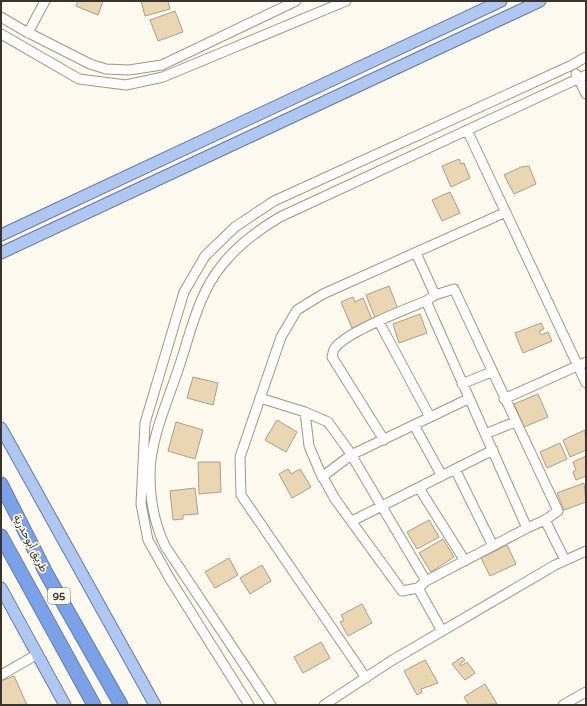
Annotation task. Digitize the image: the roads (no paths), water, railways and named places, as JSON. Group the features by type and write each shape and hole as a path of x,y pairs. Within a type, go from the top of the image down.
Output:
{"highway":[{"name":"طريق أبوحدرية","path":"1,484 46,572 121,705"},
{"name":"طريق أبوحدرية","path":"1,536 94,705"}],"main road":[{"path":"1,234 501,1"},
{"path":"1,253 540,1"},
{"path":"1,428 154,705"},
{"path":"1,588 36,655 65,705"}],"street":[{"path":"28,33 45,1"},
{"path":"1,16 28,33 90,64 106,69 129,70 162,65 277,5 296,1"},
{"path":"1,34 79,79 126,85 163,77 346,1"},
{"path":"249,705 170,579 148,540 141,504 145,423 184,292 205,256 235,227 274,201 586,58"},
{"path":"572,65 582,76 586,94"},
{"path":"271,705 165,546 154,516 150,475 155,445 197,313 206,291 221,265 253,234 280,216 582,76"},
{"path":"467,130 582,364 586,383"},
{"path":"366,678 241,495 240,457 281,337 297,310 323,294 506,212"},
{"path":"416,253 435,295"},
{"path":"305,412 309,446 322,477 402,591 418,588 426,581 545,520 558,511 491,372 454,289 435,295 426,301 379,322 341,342 334,349 332,357 384,440"},
{"path":"426,301 468,399 493,450 527,528"},
{"path":"379,322 430,417"},
{"path":"504,399 582,364"},
{"path":"462,384 491,372"},
{"path":"260,398 305,412 328,422 352,455 426,581"},
{"path":"322,477 352,455 468,399"},
{"path":"484,434 516,422"},
{"path":"414,425 442,476"},
{"path":"352,521 493,450"},
{"path":"455,469 493,546"},
{"path":"419,488 465,561"},
{"path":"545,520 564,560"},
{"path":"324,705 442,631 564,560 586,551"},
{"path":"418,588 442,631"},
{"path":"1,675 36,655"},
{"path":"563,705 586,692"}]}
